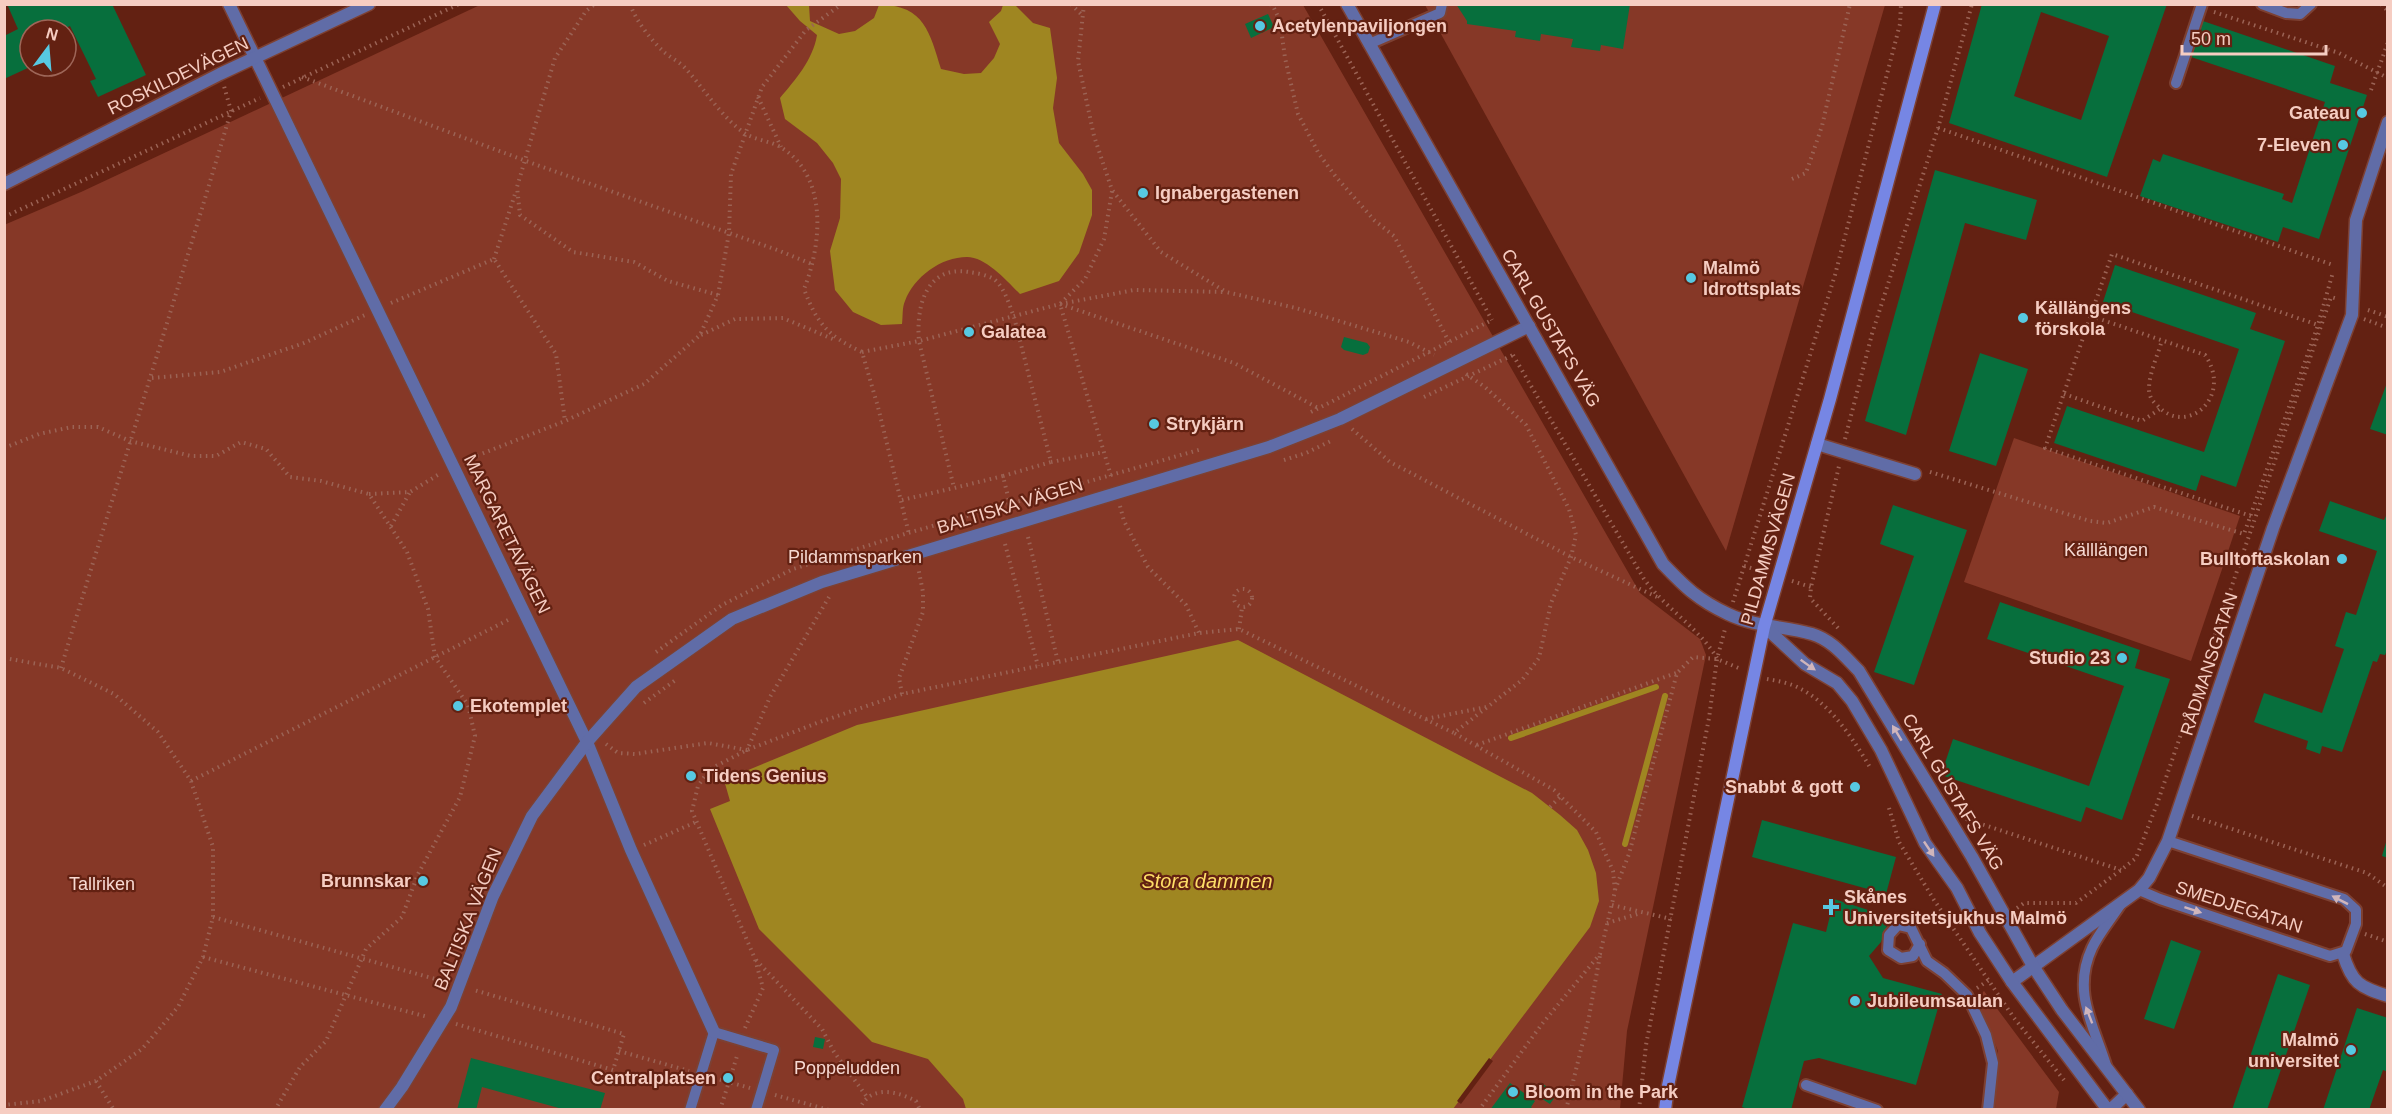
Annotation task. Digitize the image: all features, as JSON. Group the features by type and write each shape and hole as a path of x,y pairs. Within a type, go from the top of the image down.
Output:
{"main road":[{"name":"PILDAMMSVÄGEN","path":"1665,1110 1668,1086 1764,627 1817,444 1935,4"}],"street":[{"name":"MARGARETAVÄGEN","path":"229,4 587,742 631,850 714,1032"},
{"name":"ROSKILDEVÄGEN","path":"4,184 220,74 369,4"},
{"name":"CARL GUSTAFS VÄG","path":"1347,4 1663,564 1693,595 1729,615 1764,627 1813,635 1834,646 1859,670 1972,858 2033,966 2062,1010 2139,1110"},
{"name":"RÅDMANSGATAN","path":"2012,982 2139,890 2149,878 2168,841 2273,528 2352,315 2356,220 2388,122"},
{"name":"BALTISKA VÄGEN","path":"386,1110 451,1007 493,896 532,816 587,742 636,687 732,619 822,582 1269,447 1340,419 1529,326"},
{"path":"1817,444 1915,474"},
{"name":"CARL GUSTAFS VÄG","path":"1764,627 1805,664 1837,683 1852,701 1881,750 1925,843 1957,888 1980,933 2012,982 2109,1110"},
{"path":"2343,954 2354,980 2366,989 2388,996"},
{"path":"2109,1110 2127,1094"}],"lane":[{"path":"1369,44 1440,13 1442,4"},
{"path":"2262,4 2286,13 2300,14 2311,4"},
{"path":"2176,83 2202,6"},
{"path":"2168,841 2344,899 2356,910 2354,930 2343,954"},
{"name":"SMEDJEGATAN","path":"2139,890 2171,903 2330,956 2343,954"},
{"path":"2108,1071 2086,1008 2083,984 2086,964 2093,946 2124,900"},
{"path":"1920,944 1927,961 1944,973 1967,995 1986,1035 1993,1063 1988,1110"},
{"path":"690,1110 714,1032 774,1050 756,1110"},
{"path":"1806,1085 1877,1110"}],"path":[{"path":"4,217 459,4"},
{"path":"152,378 220,372 304,343 494,259 526,161 555,58 586,10 594,4"},
{"path":"630,4 633,14 663,51 685,68 710,101 745,134 782,148 805,168 818,207 814,265 804,289 814,313 836,340"},
{"path":"700,335 718,295 729,233 731,174 762,87 795,42 823,16 842,4"},
{"path":"1071,4 1082,16"},
{"path":"1084,4 1078,61 1094,136 1112,190 1161,252 1226,292"},
{"path":"1270,4 1280,21 1285,58 1298,114 1319,154 1374,220 1394,236 1449,342"},
{"path":"1318,4 1492,320"},
{"path":"1792,180 1806,173 1822,126 1850,4"},
{"path":"1639,1110 1646,1045 1709,718 1717,659 1835,275 1900,24 1901,4"},
{"path":"1840,631 1810,598 1811,587 1872,334 1938,128 1971,4"},
{"path":"2381,4 2388,11"},
{"path":"2202,6 2339,53 2388,78"},
{"path":"2371,90 2388,42"},
{"path":"61,668 130,441 152,378 231,111 220,74"},
{"path":"302,77 814,265"},
{"path":"758,97 782,148"},
{"path":"1938,128 2333,265"},
{"path":"517,187 520,215 573,252 634,262 668,280 718,295"},
{"path":"1060,304 1085,279 1104,239 1112,190"},
{"path":"2251,516 2045,448 2112,255 2318,325"},
{"path":"494,259 556,354 565,421"},
{"path":"954,488 919,341 917,322 920,303 931,283 943,274 963,271 977,273 994,280 1006,295 1014,317 1051,462"},
{"path":"1915,474 1930,472 2098,522 2107,523 2154,507 2244,534 2318,325 2333,272"},
{"path":"4,448 39,434 72,427 98,428 130,441 191,456 216,456 242,442 266,449 290,477 321,481 369,494 410,492 454,465 565,421 644,384 700,335 735,319 783,318 862,352 919,341 1060,304 1134,290 1226,292 1296,308 1409,342 1452,365 1485,387 1526,425 1569,509 1576,536 1571,557 1551,603 1539,658 1522,680 1454,733"},
{"path":"2005,918 2024,903 2076,903 2136,858 2157,804 2331,297"},
{"path":"1060,304 1234,363 1340,419 1390,462 1571,557 1657,597"},
{"path":"1060,304 1110,470"},
{"path":"2091,316 2163,340 2205,355 2215,374 2215,387 2209,404 2195,414 2183,417 2160,409 2152,400 2149,391 2150,379 2163,340"},
{"path":"862,352 902,500 923,592 923,612 899,678 902,694"},
{"path":"1416,401 1513,355 1644,579 1657,597 1707,642 1717,659"},
{"path":"2064,394 2142,421 2160,409"},
{"path":"1344,435 1364,426"},
{"path":"1273,463 1306,453 1334,440"},
{"path":"902,500 1051,462 1104,452"},
{"path":"1003,476 1014,523"},
{"path":"392,526 410,492"},
{"path":"1116,492 1124,521 1148,567 1186,605 1199,633"},
{"path":"275,1110 300,1067 326,1041 366,949 402,917 418,874 460,797 475,736 468,705 435,657 428,609 407,552 369,494"},
{"path":"1110,512 1131,506"},
{"path":"1017,540 1039,534"},
{"path":"1028,537 1058,662"},
{"path":"995,547 1005,543 1038,666"},
{"path":"908,573 919,570"},
{"path":"1244,589 1250,592 1252,601 1249,606 1242,608 1235,604 1233,598 1236,592 1244,589"},
{"path":"818,602 840,593"},
{"path":"747,750 770,697 829,597"},
{"path":"1239,629 1242,608"},
{"path":"191,781 525,612"},
{"path":"748,1020 763,988 755,959 692,811 698,786 710,769 747,750 902,694 1199,633 1239,629 1454,733 1554,790 1596,832 1613,871 1615,891"},
{"path":"1476,746 1677,673 1693,657 1717,659 1754,675 1798,687 1813,697 1852,736 1875,777"},
{"path":"4,658 61,668 114,694 158,732 191,781 213,847 213,917 203,957 178,1007 141,1049 96,1081 41,1101 4,1105"},
{"path":"1565,1108 1589,1017 1600,954 1615,891 1629,854 1677,673"},
{"path":"638,710 684,675"},
{"path":"1425,719 1489,706"},
{"path":"594,758 614,736"},
{"path":"606,744 618,753 635,754 708,743 747,750"},
{"path":"1550,807 1561,796"},
{"path":"1888,804 1899,842 1934,900 2014,1018 2065,1082"},
{"path":"2157,804 2367,873 2388,888"},
{"path":"1957,816 2121,870"},
{"path":"631,850 696,822"},
{"path":"1612,905 1671,919"},
{"path":"1607,923 1642,913"},
{"path":"203,957 443,1021 614,1070 624,1034 213,917"},
{"path":"2354,930 2388,942"},
{"path":"1965,944 1980,933"},
{"path":"1479,1110 1542,1024 1600,954"},
{"path":"755,959 822,1029 834,1052 867,1097"},
{"path":"619,1052 664,1064"},
{"path":"96,1081 114,1110"},
{"path":"720,1110 728,1082 829,1110"},
{"path":"859,1110 867,1097 890,1090 916,1101 920,1110"}],"green space":[{"name":"Pildammsparken","path":"480,5 1303,5 1640,593 1700,639 1706,655 1627,1031 1620,1109 5,1109 4,225 81,192"},
{"name":"Malmö Idrottsplats","path":"1425,5 1885,5 1726,551"},
{"name":"Källlängen","path":"2014,438 2240,516 2191,661 1964,582"},
{"path":"1984,991 2059,1092 2056,1109 1995,1109 1998,1051 1977,999"}],"water":[{"path":"786,5 809,5 810,21 839,34 855,31 874,18 879,5 906,10 923,23 941,69 964,74 981,73 994,58 1000,44 989,22 1001,11 1003,5 1015,5 1033,23 1050,28 1057,78 1053,108 1059,143 1083,174 1092,190 1092,215 1079,253 1059,281 1020,294 989,265 974,258 957,258 938,265 915,284 904,303 902,324 881,325 853,312 835,290 830,251 840,218 841,179 833,163 817,143 785,119 780,98 812,53 817,35"},
{"name":"Stora dammen","path":"1238,640 1532,793 1577,830 1588,850 1596,873 1599,901 1590,927 1453,1109 966,1109 963,1099 928,1059 872,1042 759,929 710,809 730,801 724,780 857,725"}],"pier":[{"path":"1489,1058 1493,1061 1461,1104 1457,1101"}],"building":[{"path":"7,4 112,4 146,75 98,97 90,81 96,79 78,42 78,18 18,18 18,29"},
{"path":"1456,4 1630,4 1623,49 1601,45 1600,51 1571,47 1573,39 1541,34 1540,41 1515,37 1516,31 1467,24"},
{"path":"1982,4 2167,4 2107,177 1949,123","holes":["2041,12 2109,36 2081,120 2014,96"]},
{"name":"Acetylenpaviljongen","path":"1268,14 1274,27 1251,38 1245,24"},
{"path":"2200,20 2335,66 2330,83 2367,95 2319,239 2283,227 2278,242 2140,196 2153,159 2160,162 2163,154 2284,194 2282,199 2292,203 2325,102 2188,56"},
{"path":"18,29 18,73 4,79 4,36"},
{"path":"1935,170 2037,200 2026,240 1965,223 1906,435 1865,421"},
{"path":"2115,265 2256,313 2250,329 2285,341 2236,487 2201,475 2196,491 2054,443 2067,406 2204,452 2239,349 2103,302"},
{"path":"1344,337 1367,343 1370,347 1368,353 1363,355 1344,350 1341,347"},
{"name":"Källängens förskola","path":"1980,353 2028,369 1996,466 1949,451"},
{"path":"2388,380 2388,435 2370,429"},
{"path":"2330,501 2384,520 2388,512 2388,618 2386,623 2388,624 2388,648 2385,655 2380,654 2377,662 2373,661 2342,752 2322,746 2320,754 2306,749 2308,741 2254,722 2264,693 2322,713 2344,649 2335,646 2346,612 2356,615 2377,551 2319,531"},
{"path":"1893,505 1967,530 1914,685 1874,672 1914,556 1880,544"},
{"path":"2000,602 2140,650 2135,668 2170,679 2122,820 2086,807 2081,822 1941,775 1953,739 2089,786 2124,686 1987,639"},
{"path":"1762,820 1896,857 1886,894 1752,857"},
{"path":"2388,839 2388,858 2382,856"},
{"name":"Jubileumsaulan","path":"1834,899 1890,917 1881,942 1869,956 1883,978 1942,994 1916,1085 1819,1058 1804,1061 1791,1110 1750,1110 1742,1107 1793,923 1826,932"},
{"path":"2171,940 2201,951 2174,1029 2144,1019"},
{"path":"2278,974 2310,985 2267,1110 2232,1110"},
{"path":"2357,1008 2388,1018 2388,1072 2383,1070 2369,1110 2323,1110"},
{"path":"815,1037 825,1039 823,1049 813,1047"},
{"path":"471,1058 605,1093 600,1110 566,1110 482,1087 476,1110 457,1110"},
{"name":"Bloom in the Park","path":"1510,1083 1535,1101 1531,1107 1534,1110 1490,1110"},
{"path":"1543,1084 1557,1094 1550,1104 1536,1095"}],"waterway":[{"path":"1511,738 1656,687"},
{"path":"1625,844 1665,696"}],"place":[{"name":"Acetylenpaviljongen","path":"1260,26"},
{"name":"Gateau","path":"2362,113"},
{"name":"7-Eleven","path":"2343,145"},
{"name":"Ignabergastenen","path":"1143,193"},
{"name":"Malmö Idrottsplats","path":"1691,278"},
{"name":"Källängens förskola","path":"2023,318"},
{"name":"Galatea","path":"969,332"},
{"name":"Strykjärn","path":"1154,424"},
{"name":"Bulltoftaskolan","path":"2342,559"},
{"name":"Studio 23","path":"2122,658"},
{"name":"Ekotemplet","path":"458,706"},
{"name":"Tidens Genius","path":"691,776"},
{"name":"Snabbt & gott","path":"1855,787"},
{"name":"Brunnskar","path":"423,881"},
{"name":"Skånes Universitetsjukhus Malmö","path":"1831,907"},
{"name":"Jubileumsaulan","path":"1855,1001"},
{"name":"Malmö universitet","path":"2351,1050"},
{"name":"Centralplatsen","path":"728,1078"},
{"name":"Bloom in the Park","path":"1513,1092"}],"park label":[{"name":"Tallriken","path":"102,884"},
{"name":"Poppeludden","path":"847,1068"}]}
